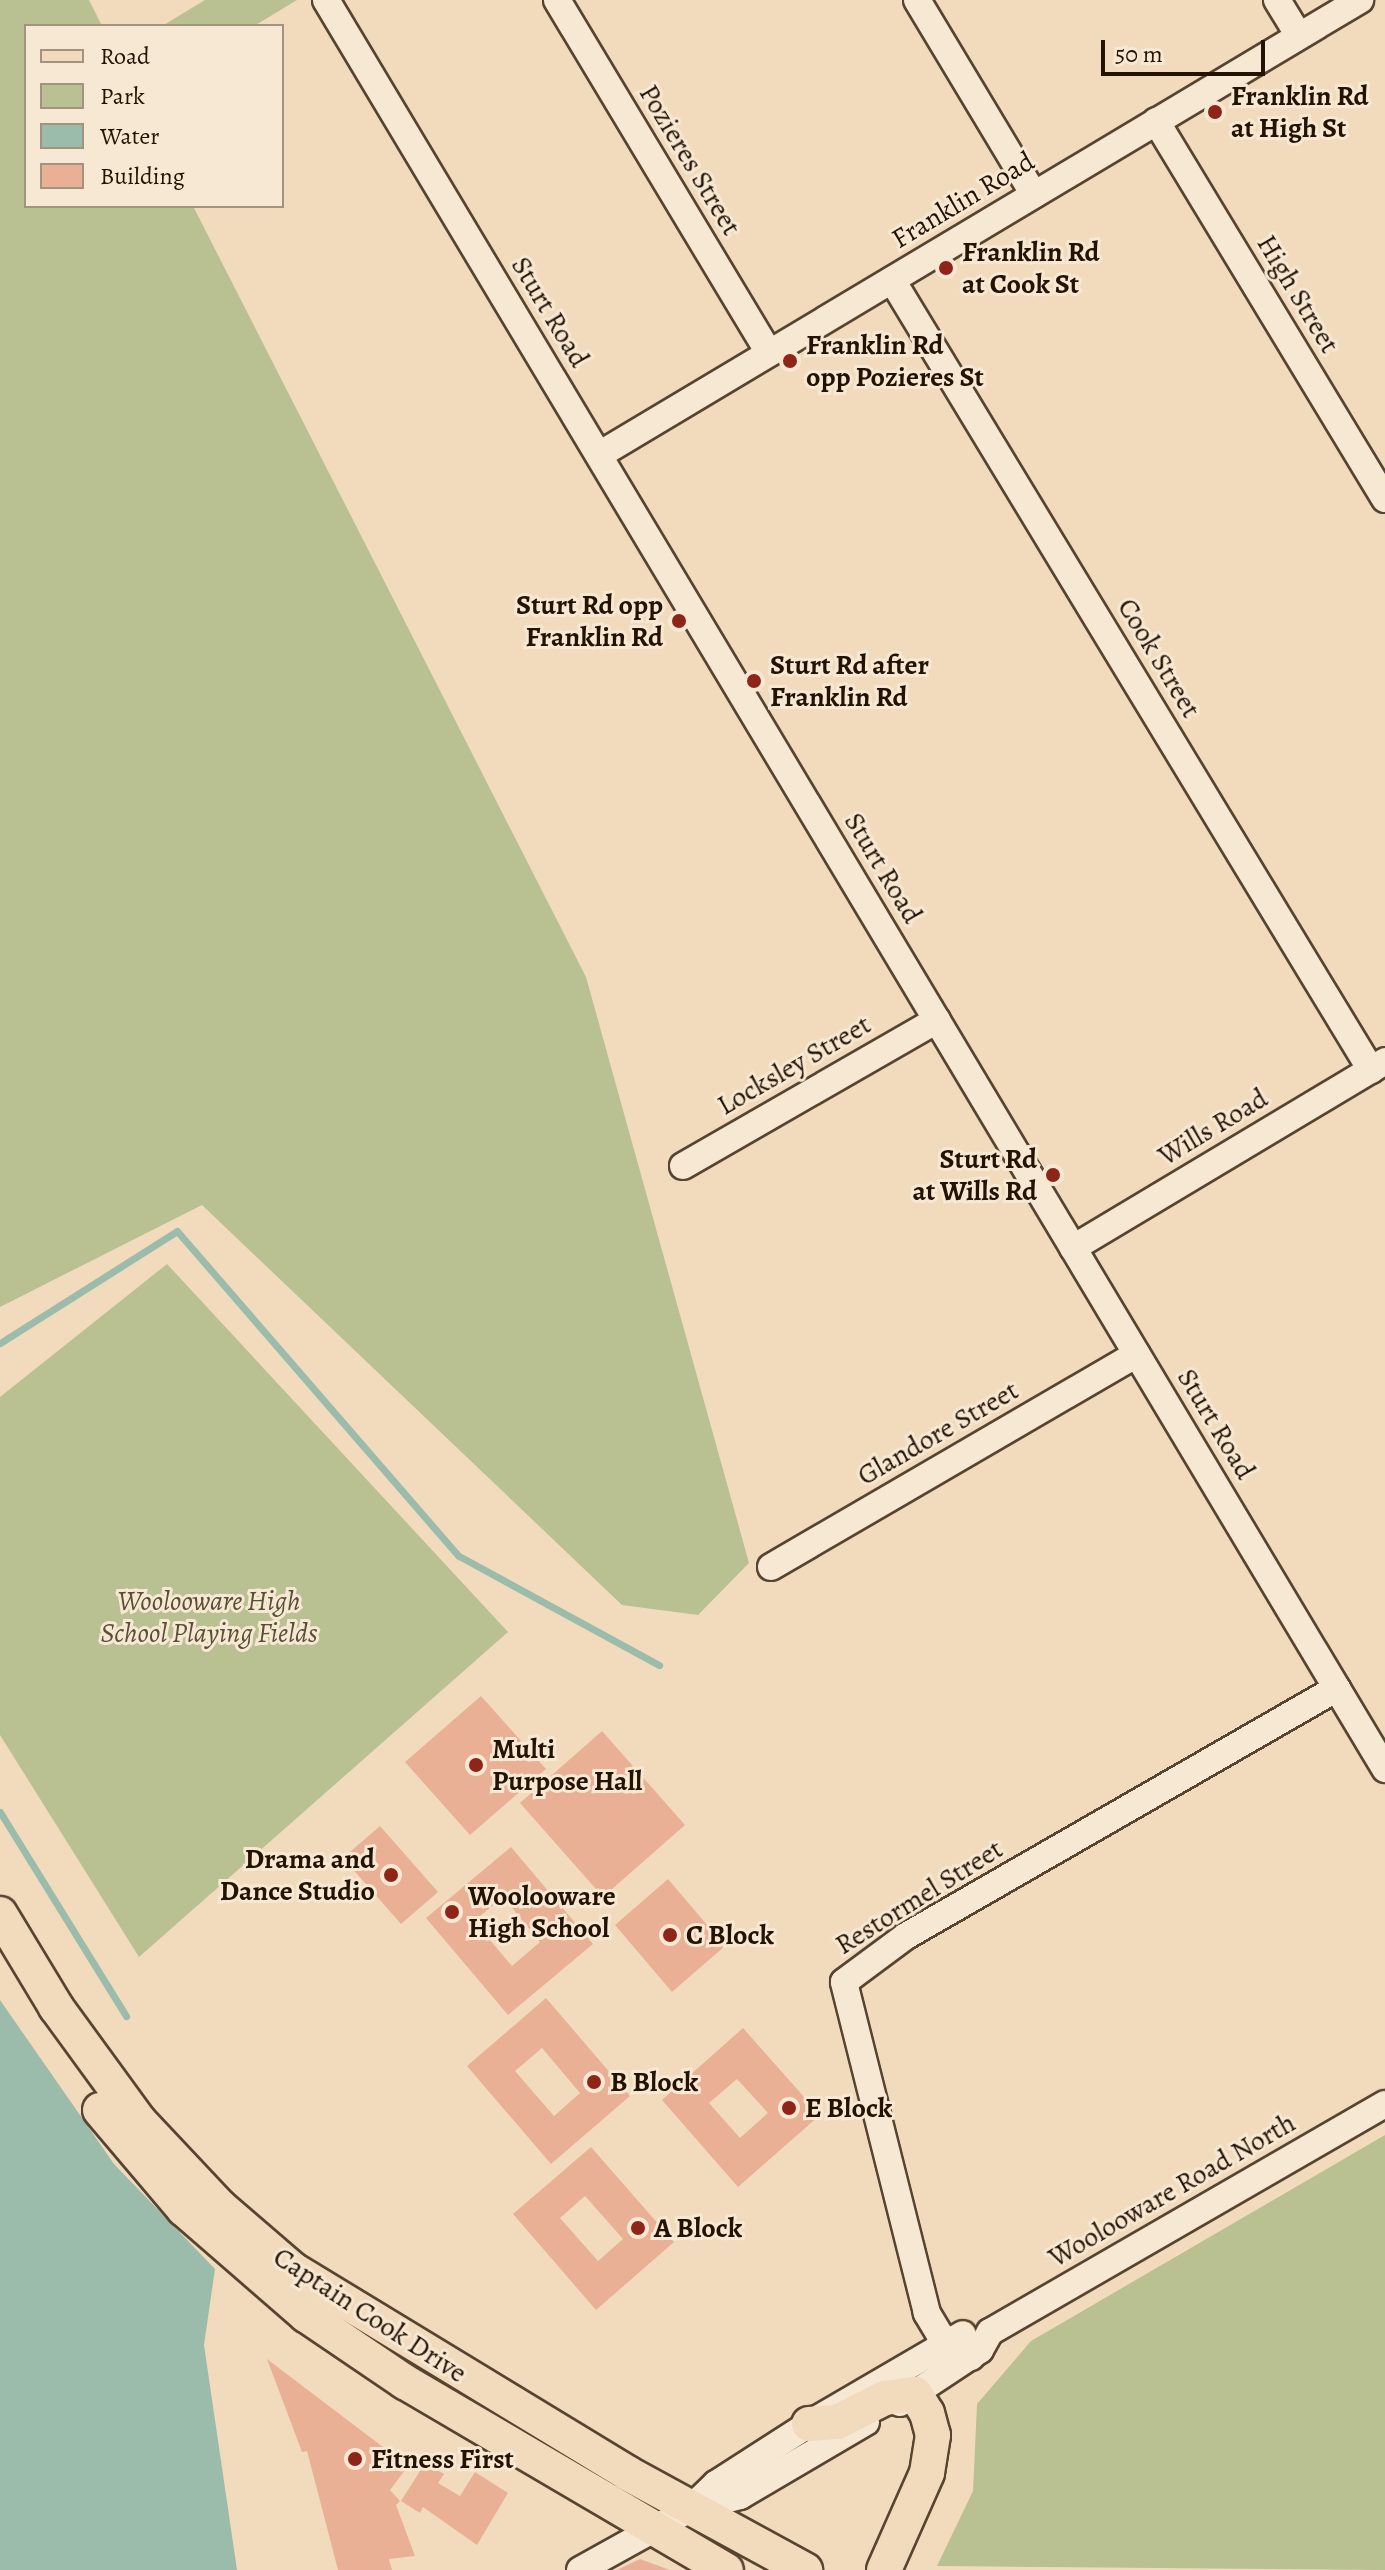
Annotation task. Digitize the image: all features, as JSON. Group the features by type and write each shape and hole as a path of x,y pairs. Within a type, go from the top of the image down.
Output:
{"main road":[{"name":"Captain Cook Drive","path":"0,1914 118,2095 162,2148 243,2228 354,2310 690,2509 805,2570"},
{"name":"Captain Cook Drive","path":"0,1957 74,2075 128,2146 184,2209 248,2268 405,2382 726,2570"},
{"path":"809,2424 837,2422 885,2398 915,2394 927,2413 933,2453 884,2570"}],"street":[{"name":"Sturt Road","path":"326,0 1385,1769"},
{"name":"Pozieres Street","path":"557,0 769,353"},
{"path":"917,0 1034,195"},
{"path":"1277,0 1299,36"},
{"name":"Franklin Road","path":"599,455 1360,0"},
{"name":"High Street","path":"1156,121 1385,499"},
{"name":"Cook Street","path":"892,280 1378,1065"},
{"name":"Locksley Street","path":"683,1166 937,1020"},
{"name":"Wills Road","path":"1073,1248 1378,1065"},
{"name":"Glandore Street","path":"771,1567 1137,1354"},
{"name":"Restormel Street","path":"960,2349 927,2313 844,1982 906,1936 1337,1688"},
{"name":"Woolooware Road North","path":"690,2509 716,2484 809,2424 960,2349 1385,2104"},
{"name":"Woolooware Road North","path":"580,2570 690,2509 740,2496 915,2394 960,2349"}],"green space":[{"path":"0,0 89,0 101,24 24,24 24,208 194,208 586,977 749,1563 698,1615 622,1605 202,1205 0,1307"},
{"path":"205,0 297,0 257,24 165,24"},
{"name":"Woolooware High School Playing Fields","path":"167,1264 508,1632 139,1957 0,1735 0,1397"},
{"path":"1385,2135 1385,2570 937,2566 973,2491 977,2404 1031,2341"}],"water":[{"path":"0,2000 114,2164 215,2269 204,2345 237,2570 0,2570"}],"building":[{"name":"Multi Purpose Hall","path":"481,1696 546,1769 470,1835 405,1762"},
{"path":"602,1731 685,1825 603,1897 520,1803"},
{"name":"Drama and Dance Studio","path":"380,1826 438,1892 401,1924 343,1858"},
{"path":"511,1847 593,1944 508,2015 426,1918","holes":["503,1897 540,1942 512,1966 474,1921"]},
{"name":"C Block","path":"668,1879 725,1946 672,1992 615,1925"},
{"name":"B Block","path":"546,1998 630,2096 551,2164 467,2066","holes":["542,2048 580,2093 554,2116 515,2071"]},
{"name":"E Block","path":"743,2028 820,2115 738,2187 662,2100","holes":["737,2079 768,2113 740,2138 709,2103"]},
{"name":"A Block","path":"591,2147 674,2242 596,2310 513,2214","holes":["585,2196 623,2239 598,2261 560,2218"]},
{"name":"Fitness First","path":"267,2359 408,2466 390,2490 400,2501 396,2505 415,2556 389,2559 392,2570 338,2570 307,2451 302,2452"},
{"path":"425,2463 444,2474 438,2483 460,2496 475,2472 508,2493 477,2545 423,2507 420,2513 401,2501"},
{"path":"640,2559 670,2570 617,2570"}],"waterway":[{"path":"0,1343 177,1231 459,1556 659,1665"},
{"path":"0,1812 126,2016"}],"place":[{"name":"Franklin Rd at High St","path":"1215,112"},
{"name":"Franklin Rd at Cook St","path":"946,268"},
{"name":"Franklin Rd opp Pozieres St","path":"790,361"},
{"name":"Sturt Rd opp Franklin Rd","path":"679,621"},
{"name":"Sturt Rd after Franklin Rd","path":"754,681"},
{"name":"Sturt Rd at Wills Rd","path":"1053,1175"},
{"name":"Multi Purpose Hall","path":"476,1765"},
{"name":"Drama and Dance Studio","path":"391,1875"},
{"name":"Woolooware High School","path":"452,1912"},
{"name":"C Block","path":"670,1935"},
{"name":"B Block","path":"594,2082"},
{"name":"E Block","path":"789,2108"},
{"name":"A Block","path":"638,2228"},
{"name":"Fitness First","path":"355,2459"}]}
